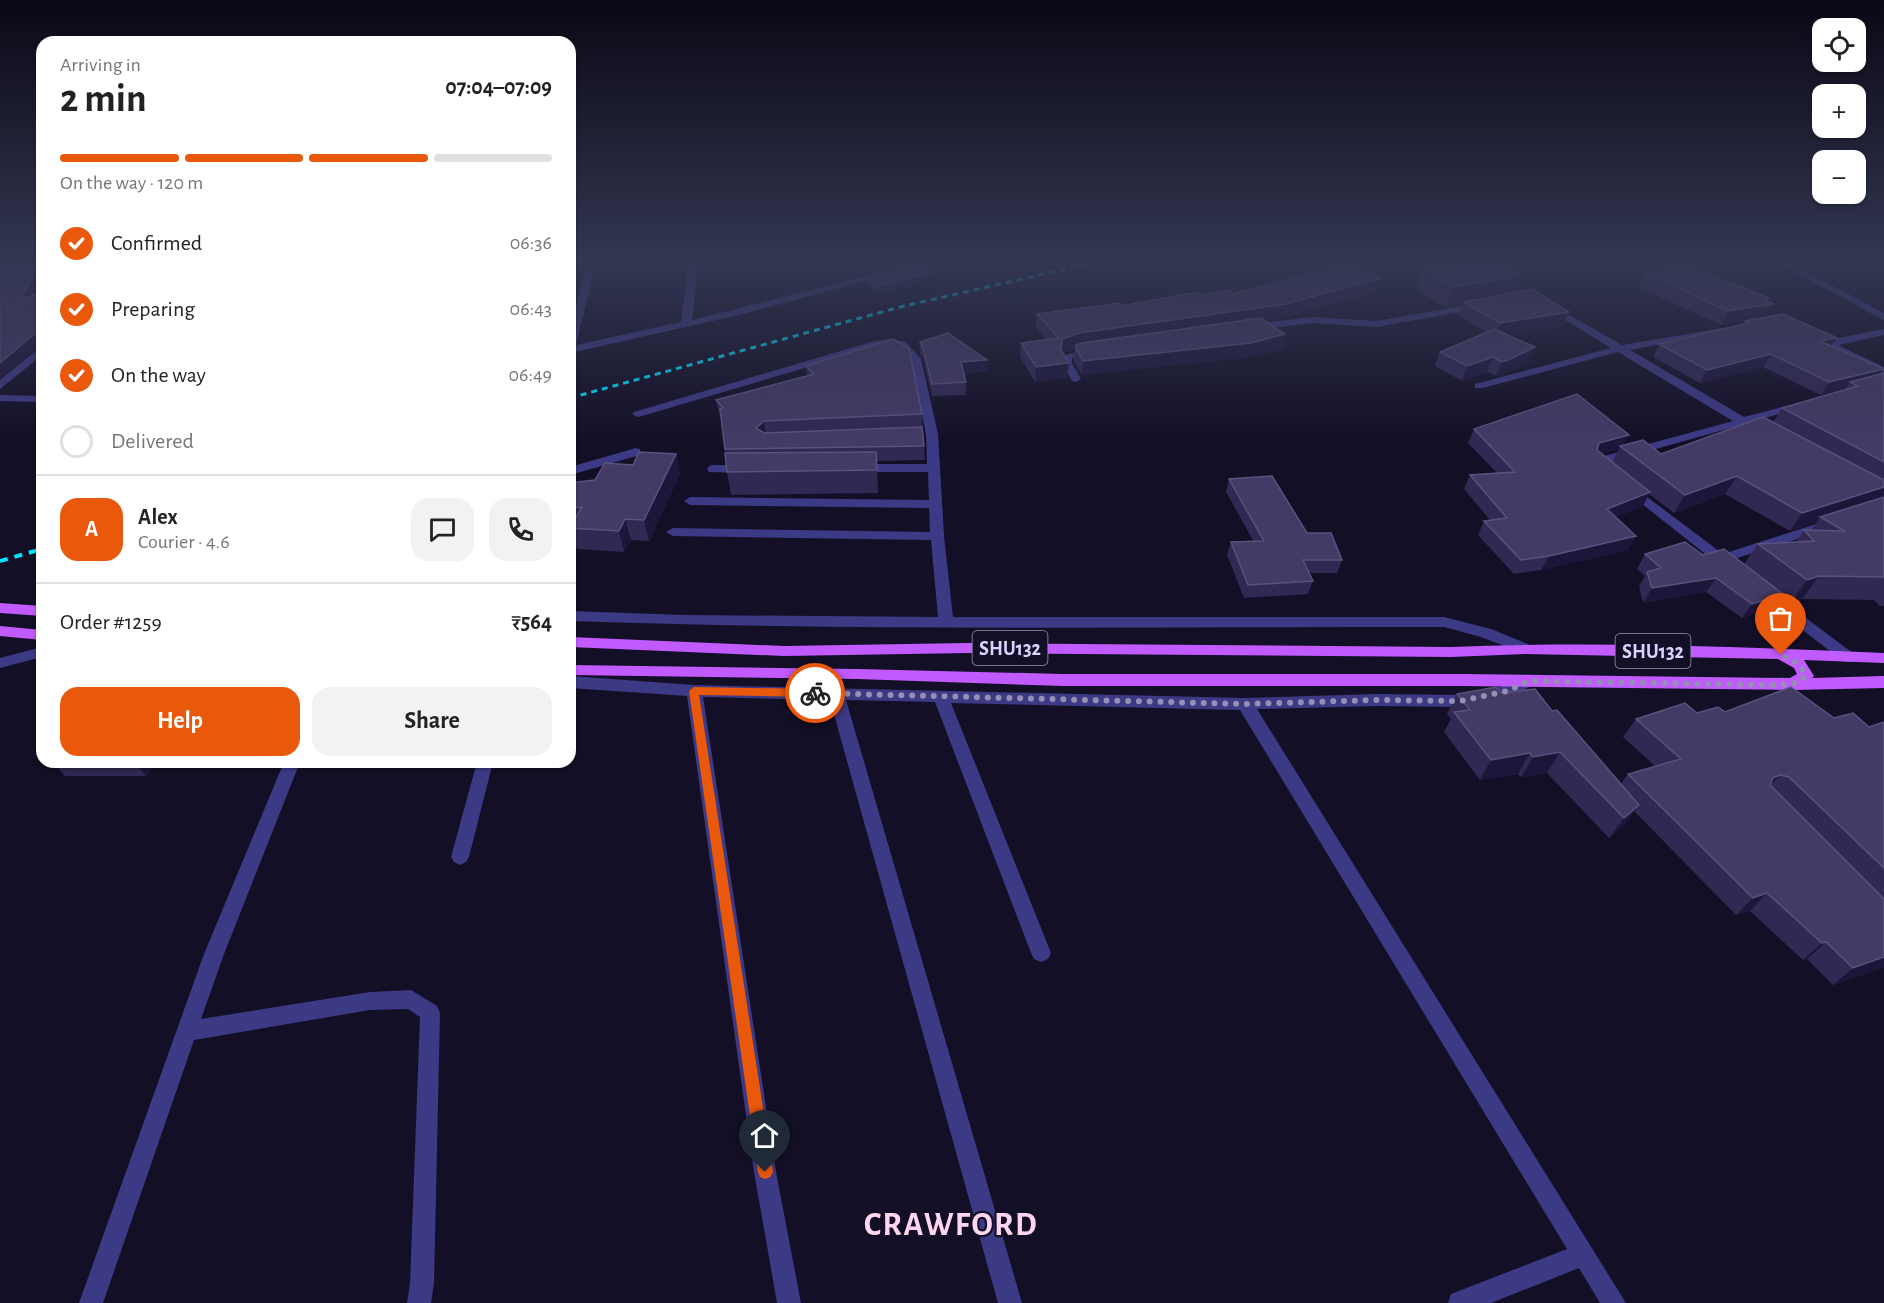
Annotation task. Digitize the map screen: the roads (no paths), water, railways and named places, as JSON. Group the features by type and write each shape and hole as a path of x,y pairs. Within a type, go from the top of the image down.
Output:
{"main road":[{"path":"0,608 36,611"},
{"path":"0,632 36,635"},
{"name":"SHU132","path":"576,642 784,651 979,648 1451,652 1525,649 1737,652 1884,658"},
{"path":"1781,655 1799,664 1806,676 1793,684"},
{"name":"SHU132","path":"576,670 857,674 1063,680 1462,680 1793,684"},
{"path":"1793,684 1884,682"}],"street":[{"path":"576,348 695,322"},
{"path":"1239,329 1298,322"},
{"path":"1332,322 1356,324 1397,322"},
{"path":"1574,322 1740,421 1771,437"},
{"path":"1479,386 1618,349 1734,328"},
{"path":"1802,331 1884,370"},
{"path":"1827,344 1884,332"},
{"path":"638,414 875,344 889,342 902,344 916,359 932,468 946,622"},
{"path":"1076,379 1067,363 1067,356 1101,349"},
{"path":"0,386 36,355"},
{"path":"0,398 36,399"},
{"path":"1806,404 1597,462 1849,658"},
{"path":"576,469 636,452"},
{"path":"840,468 932,468"},
{"path":"713,469 759,469"},
{"path":"690,501 936,504"},
{"path":"1721,560 1830,525"},
{"path":"673,532 937,536"},
{"path":"576,615 684,620 1444,622 1486,633 1525,649"},
{"path":"0,663 36,654"},
{"path":"576,682 694,691 1245,704 1377,700 1461,701 1507,691 1529,681"},
{"path":"694,691 765,1172 789,1303"},
{"path":"836,693 1010,1303"},
{"path":"940,696 1041,953"},
{"path":"1245,704 1614,1303"},
{"path":"91,1303 214,954 290,768"},
{"path":"460,857 483,768"},
{"path":"187,1031 370,1001 411,999 430,1013 423,1260 419,1303"},
{"path":"1460,1303 1584,1254"}],"railway":[{"path":"576,396 846,322"},
{"path":"0,561 36,551"}],"district":[{"name":"CRAWFORD","path":"951,1223"}]}
